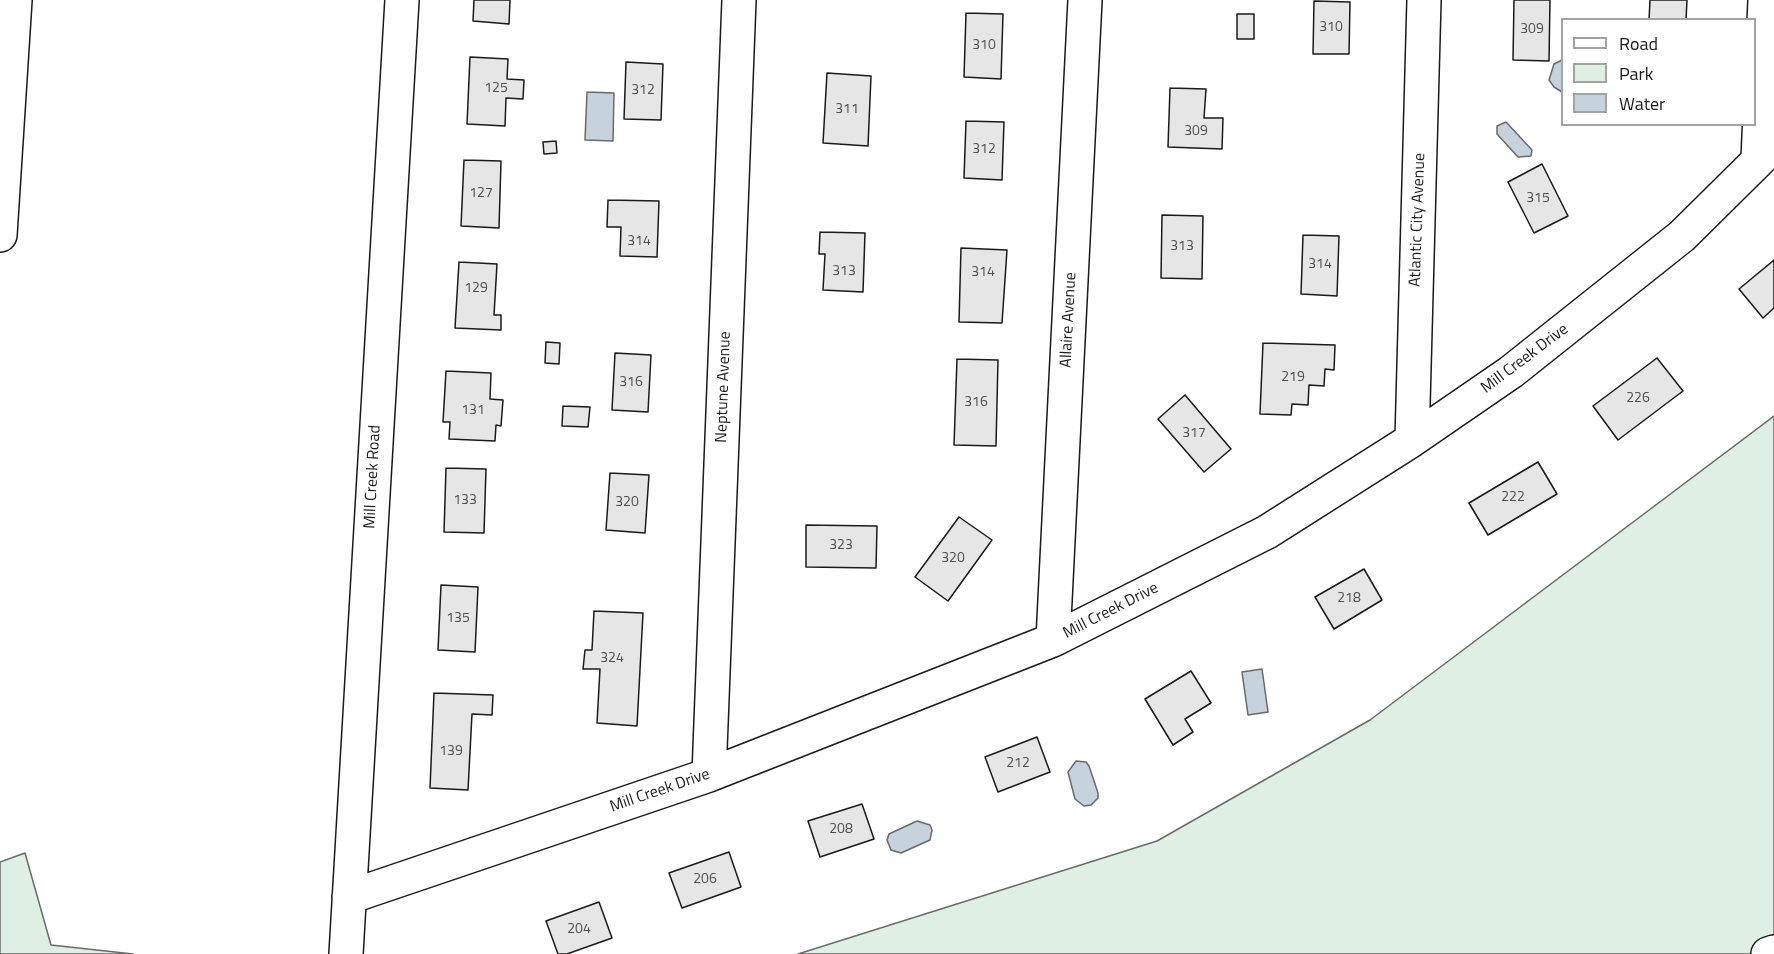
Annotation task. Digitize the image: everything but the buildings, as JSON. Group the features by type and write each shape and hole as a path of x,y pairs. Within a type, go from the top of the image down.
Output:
{"street":[{"path":"0,235 15,0"},
{"name":"Mill Creek Road","path":"346,954 402,0"},
{"name":"Neptune Avenue","path":"709,775 739,0"},
{"name":"Allaire Avenue","path":"1053,640 1085,0"},
{"name":"Atlantic City Avenue","path":"1412,440 1424,0"},
{"path":"1765,0 1766,152"},
{"name":"Mill Creek Drive","path":"349,897 709,775 1053,640 1267,532 1412,440 1511,372 1682,236 1766,152"},
{"path":"1768,954 1774,952"}],"green space":[{"path":"1774,416 1774,954 798,954 1157,841 1370,720"},
{"path":"25,853 51,945 133,954 0,954 0,862"}],"water":[{"path":"1561,60 1561,91 1549,80 1554,64"},
{"path":"587,92 614,93 613,141 585,140"},
{"path":"1506,122 1532,150 1531,156 1518,157 1497,134 1497,126"},
{"path":"1262,669 1268,712 1248,715 1242,672"},
{"path":"1076,761 1086,762 1089,766 1098,793 1098,798 1091,805 1084,806 1075,799 1068,772"},
{"path":"917,821 930,825 932,830 930,840 901,853 891,850 887,840 889,834"}]}
